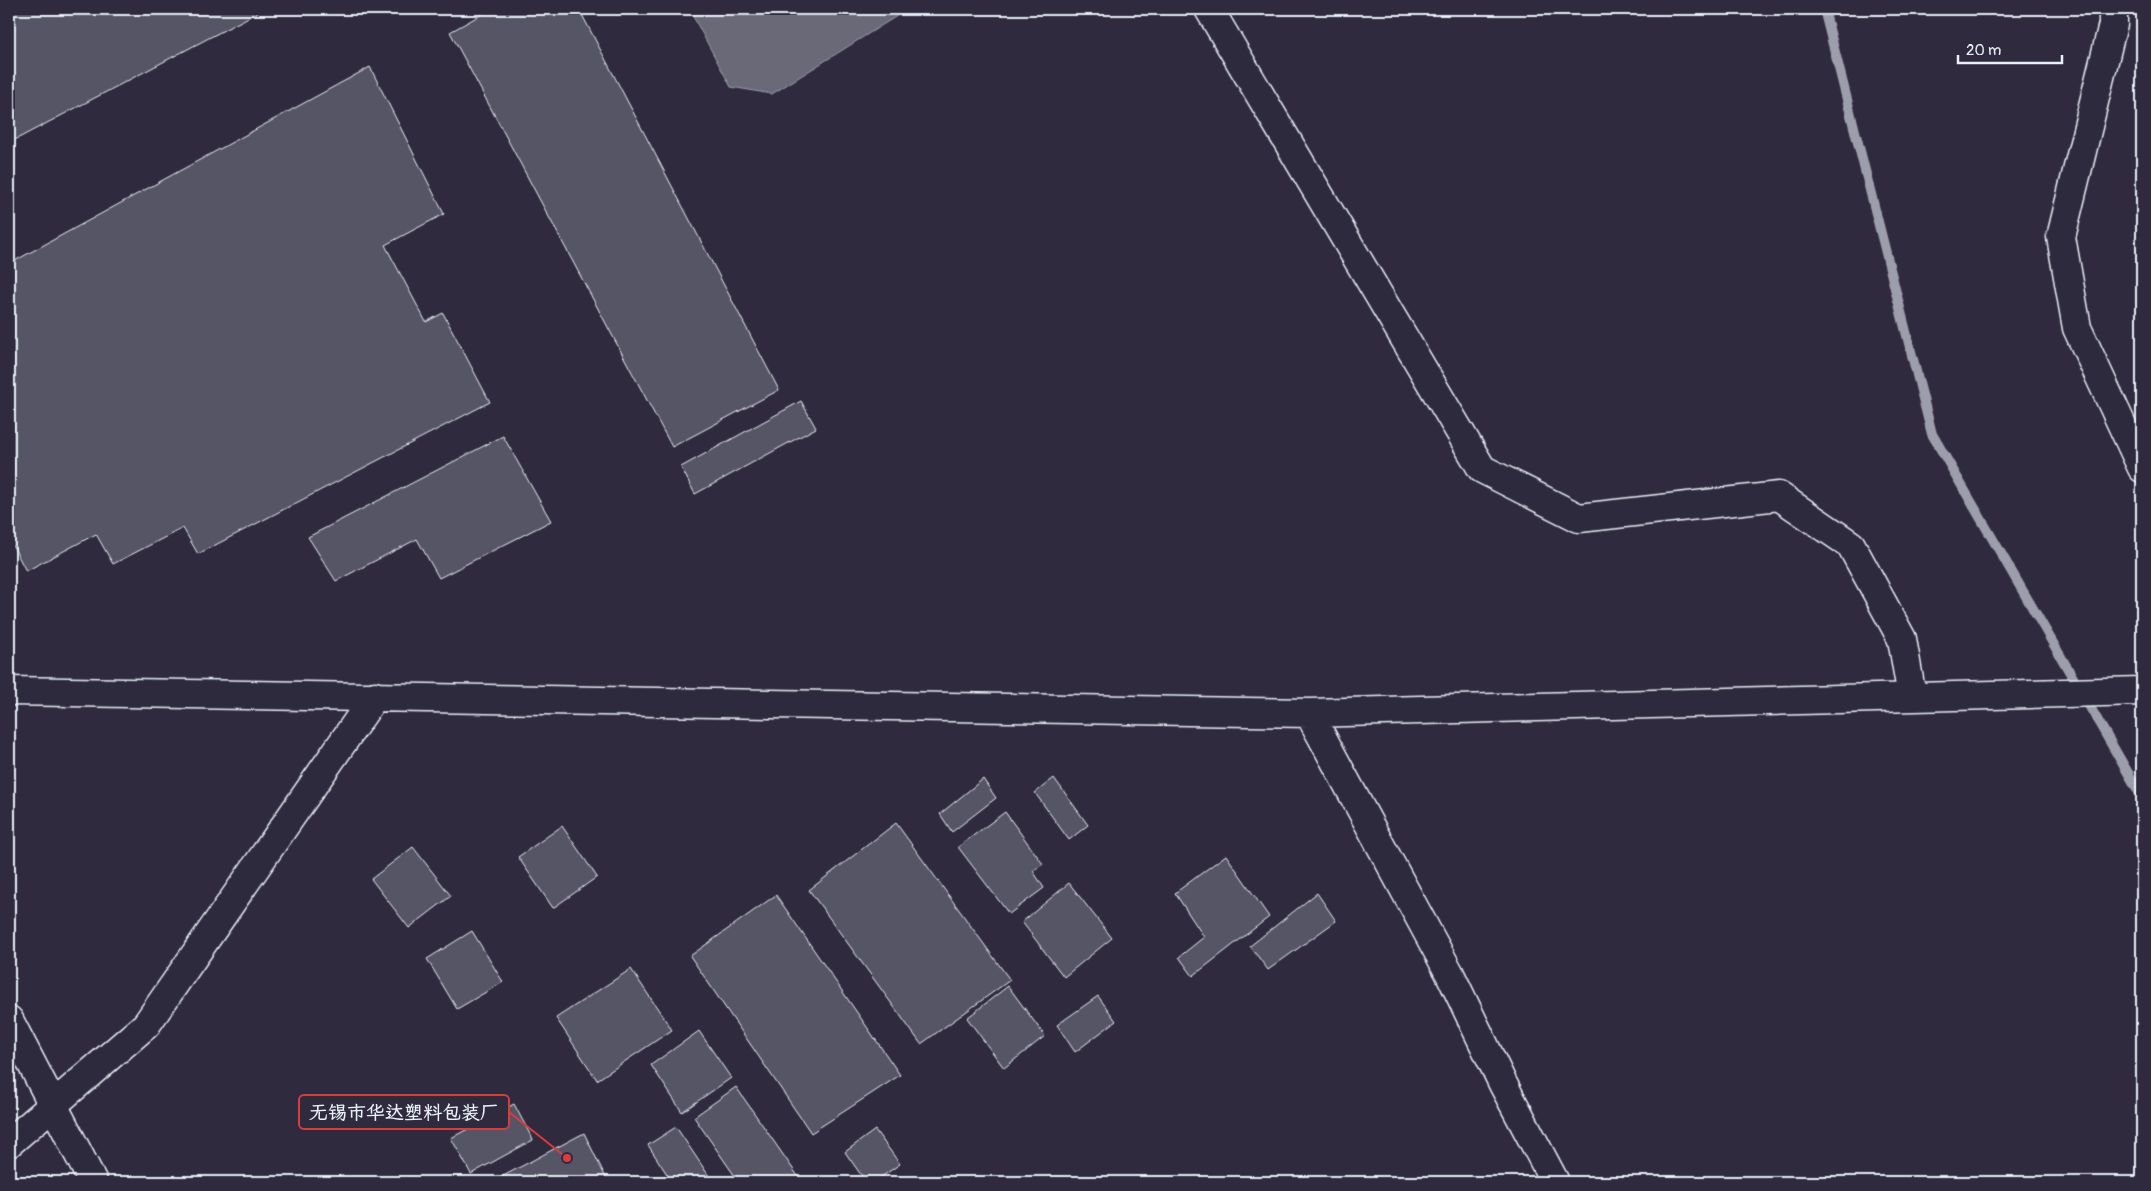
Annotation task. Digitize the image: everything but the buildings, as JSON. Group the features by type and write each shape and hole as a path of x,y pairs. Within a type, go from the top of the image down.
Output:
{"street":[{"path":"1209,9 1482,469 1579,518 1779,496 1851,545 1902,639 1912,698"},
{"path":"2113,9 2113,24 2061,237 2077,328 2142,468"},
{"path":"9,691 1309,713 1998,697 2132,692"},
{"path":"9,1143 146,1025 375,696"},
{"path":"1309,713 1450,974 1503,1084 1555,1182"},
{"path":"9,1020 93,1182"}],"water":[{"path":"689,9 908,9 772,94 731,87"}],"waterway":[{"path":"1824,9 1932,434 2142,797"}],"place":[{"name":"无锡市华达塑料包装厂","path":"567,1158"}]}
